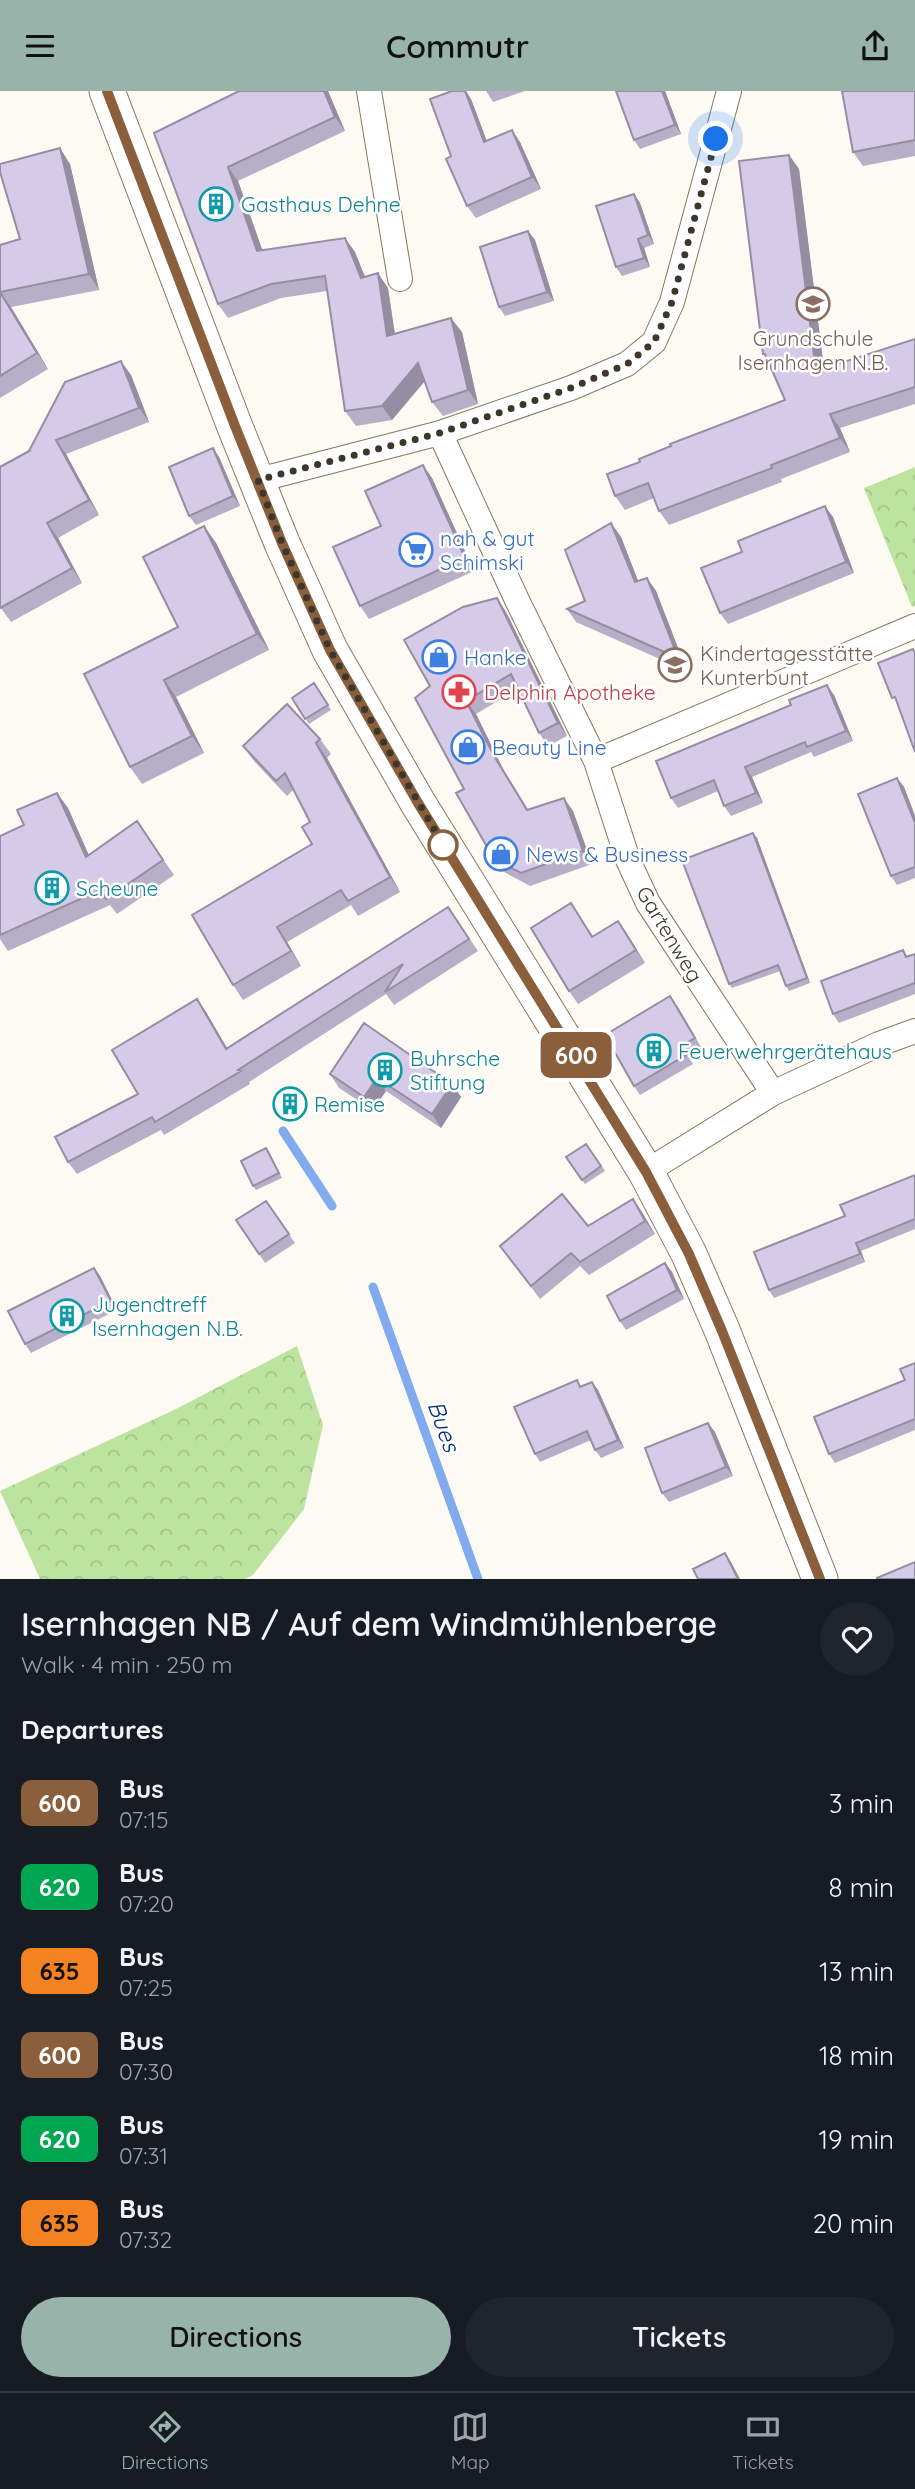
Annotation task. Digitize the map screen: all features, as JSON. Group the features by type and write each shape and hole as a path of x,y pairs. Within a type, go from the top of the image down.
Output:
{"main road":[{"path":"107,91 282,543 338,666 418,803 646,1172 689,1254 722,1331 820,1579"}],"street":[{"path":"369,91 400,279"},
{"path":"258,480 440,433 571,388 627,364 654,342 672,302 729,91"},
{"name":"Gartenweg","path":"440,433 517,600 596,761 628,860 648,903 773,1093"},
{"path":"596,761 915,626"},
{"path":"646,1172 773,1093 879,1044 915,1031"}],"green space":[{"path":"915,467 915,606 912,607 864,488"},
{"path":"297,1346 323,1425 304,1509 253,1575 245,1579 40,1579 0,1491 176,1409"}],"building":[{"path":"239,91 324,91 335,117 228,167 257,251 345,238 361,278 378,273 387,336 451,318 468,390 432,402 418,363 382,406 345,411 325,276 271,284 218,304 154,133"},
{"path":"452,91 465,91 484,142 512,130 532,177 467,206 446,159 451,156 430,99"},
{"path":"616,91 662,91 675,125 634,140"},
{"path":"842,91 915,91 915,140 853,152"},
{"path":"60,148 89,274 0,292 0,245 20,239 0,164"},
{"path":"789,155 816,371 915,339 915,387 830,414 840,438 771,465 772,468 659,511 648,483 615,496 607,474 640,462 639,459 671,446 670,444 785,400 763,354 739,161"},
{"path":"634,194 648,235 638,239 644,258 616,267 596,206"},
{"path":"528,231 547,292 499,307 480,247"},
{"path":"0,292 37,353 0,376"},
{"path":"121,361 139,408 56,440 89,500 47,523 72,568 0,608 0,467 31,450 29,451 65,382"},
{"path":"213,448 233,496 189,516 169,467"},
{"name":"nah & gut Schimski","path":"423,465 465,558 360,606 333,547 381,526 365,491"},
{"path":"825,506 846,562 720,613 701,568 742,552 738,541"},
{"path":"611,523 635,582 647,578 678,658 567,609 585,601 565,550"},
{"path":"204,526 257,634 164,680 192,736 130,767 84,674 178,627 143,557"},
{"path":"497,598 558,723 539,733 511,674 466,701 494,756 527,810 564,798 583,851 521,873 494,859 456,793 464,789 415,698 430,686 404,640 463,607"},
{"path":"913,649 915,752 895,697 892,698 878,663"},
{"path":"314,683 328,705 305,719 292,698"},
{"path":"827,685 846,731 807,747 805,742 745,767 756,793 724,806 714,780 671,798 656,761 791,705 789,700"},
{"path":"287,704 320,739 316,743 390,877 348,901 341,890 277,927 291,951 233,985 192,915 312,844 302,827 310,822 285,773 276,781 243,746"},
{"path":"897,778 915,823 915,867 891,876 858,794"},
{"name":"Scheune","path":"57,793 86,857 137,821 163,860 106,899 100,890 0,935 0,836 24,825 17,810"},
{"path":"753,833 807,978 786,986 778,965 729,984 682,860"},
{"path":"571,903 592,937 618,921 636,950 569,991 531,928"},
{"path":"448,907 469,939 385,992 403,964 238,1070 241,1071 155,1122 152,1117 68,1162 55,1137 138,1094 112,1050 197,999 226,1049"},
{"path":"903,950 906,957 915,954 915,983 833,1014 821,981"},
{"name":"Feuerwehrgerätehaus","path":"670,996 695,1038 681,1046 686,1055 634,1086 605,1035"},
{"name":"Buhrsche Stiftung","path":"364,1023 452,1084 432,1114 377,1078 364,1097 330,1074"},
{"path":"586,1144 601,1166 582,1180 566,1157"},
{"path":"266,1148 279,1173 253,1186 241,1161"},
{"path":"915,1175 915,1219 856,1243 860,1254 769,1290 754,1252 845,1216 840,1205"},
{"path":"562,1194 588,1226 633,1199 645,1221 580,1262 571,1253 531,1286 500,1246"},
{"path":"266,1201 289,1234 259,1254 236,1220"},
{"path":"665,1263 677,1290 620,1321 607,1296"},
{"name":"Jugendtreff Isernhagen N.B.","path":"94,1268 111,1301 25,1344 8,1311"},
{"path":"915,1363 915,1419 829,1454 814,1417 905,1380 900,1369"},
{"path":"577,1380 580,1387 592,1382 618,1440 595,1450 587,1431 535,1454 514,1407"},
{"path":"708,1423 726,1467 662,1493 645,1448"},
{"path":"725,1553 738,1579 698,1579 693,1569"},
{"path":"915,1562 915,1579 877,1579 877,1578"}],"waterway":[{"name":"Bues","path":"283,1131 332,1206"},
{"name":"Bues","path":"373,1287 478,1579"}],"bus line":[{"name":"600","path":"107,91 235,426 282,543 330,650 418,803 646,1172 689,1254 722,1331 820,1579"}],"place":[{"name":"Gasthaus Dehne","path":"216,204"},
{"name":"Grundschule Isernhagen N.B.","path":"813,304"},
{"name":"nah & gut Schimski","path":"416,550"},
{"name":"Hanke","path":"439,657"},
{"name":"Kindertagesstätte Kunterbunt","path":"675,665"},
{"name":"Delphin Apotheke","path":"459,692"},
{"name":"Beauty Line","path":"468,747"},
{"name":"News & Business","path":"501,854"},
{"name":"Scheune","path":"52,888"},
{"name":"Feuerwehrgerätehaus","path":"654,1051"},
{"name":"Buhrsche Stiftung","path":"385,1070"},
{"name":"Remise","path":"290,1104"},
{"name":"Jugendtreff Isernhagen N.B.","path":"67,1316"}],"route":[{"path":"443,845 445,848 338,666 282,543 258,480 440,433 571,388 627,364 654,342 672,302 716,139"}]}
